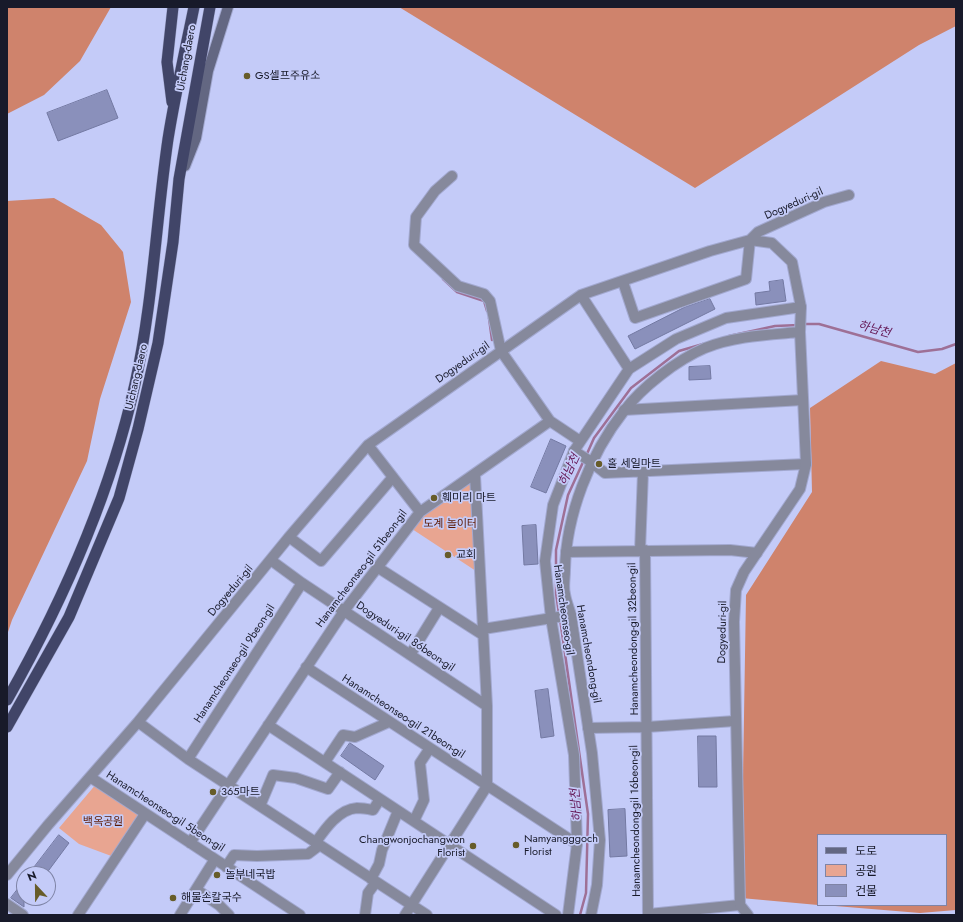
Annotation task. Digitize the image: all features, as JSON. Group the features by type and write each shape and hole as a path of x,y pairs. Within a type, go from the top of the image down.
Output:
{"highway":[{"path":"173,7 166,62 173,111"},
{"name":"Uichang-daero","path":"7,700 45,630 82,550 98,508 124,427 135,386 146,331 164,174 173,111 194,7"},
{"name":"Uichang-daero","path":"7,728 69,617 119,498 140,421 158,343 173,242 179,179 210,7"}],"main road":[{"path":"179,179 196,138 208,71 228,7"}],"street":[{"path":"452,176 435,191 416,217 414,245 458,286 484,294 490,301 501,351"},
{"name":"Dogyeduri-gil","path":"750,240 758,232 824,202 850,195"},
{"path":"623,282 635,318 746,279 750,240"},
{"name":"Dogyeduri-gil","path":"7,875 138,722 272,561 289,537 368,444 581,296 710,251 750,240 772,243 792,262 801,311 800,331 806,464 800,489 744,572 736,590 734,622 735,721 740,905"},
{"path":"581,296 629,369"},
{"name":"Hanamcheonseo-gil","path":"568,915 577,844 574,755 552,618 545,561 553,505 577,453 580,441 629,369 676,339 726,318 801,311"},
{"name":"Hanamcheondong-gil","path":"591,915 597,885 600,840 588,728 565,593 566,552 574,509 592,462 606,436 624,410 646,387 667,371 704,349 740,338 800,331"},
{"name":"Dogyeduri-gil","path":"501,351 550,421"},
{"path":"624,410 803,400"},
{"path":"550,421 580,441"},
{"name":"Hanamcheonseo-gil 51beon-gil","path":"190,843 344,611 420,512 475,475 550,421"},
{"path":"368,444 420,512"},
{"path":"577,453 592,462 605,473 806,464"},
{"name":"Hanamcheondong-gil 32beon-gil","path":"643,472 642,551 647,727"},
{"path":"405,915 487,786 487,706 475,475"},
{"path":"289,537 321,561 393,477"},
{"path":"566,552 730,550 757,553"},
{"name":"Dogyeduri-gil 86beon-gil","path":"272,561 302,583 487,706"},
{"path":"377,567 439,608 483,632 569,615"},
{"name":"Hanamcheonseo-gil 9beon-gil","path":"188,759 302,583"},
{"path":"410,655 439,608"},
{"name":"Hanamcheonseo-gil 21beon-gil","path":"306,667 577,844"},
{"name":"Hanamcheondong-gil 32beon-gil","path":"588,728 647,727 735,721"},
{"path":"138,722 188,759 427,915"},
{"path":"324,762 343,735 355,738 389,722"},
{"path":"268,725 556,915"},
{"name":"Hanamcheondong-gil 16beon-gil","path":"647,727 648,915"},
{"path":"414,821 424,800 420,763 430,748"},
{"path":"260,806 273,774 296,778 328,789 340,772"},
{"name":"Hanamcheonseo-gil 5beon-gil","path":"90,777 300,915"},
{"path":"318,844 328,826 335,819 356,808 373,810 380,799"},
{"path":"365,915 368,893 379,864 382,850 398,811"},
{"path":"78,915 145,814"},
{"name":"Hanamcheonseo-gil 5beon-gil","path":"226,867 234,854 257,856 308,854 318,844"},
{"path":"180,915 215,859"},
{"path":"197,890 219,905 229,915"},
{"path":"7,904 23,915"},
{"path":"648,915 740,905 748,915"}],"green space":[{"name":"도계 놀이터","path":"474,477 479,573 409,527 421,513"},
{"name":"백옥공원","path":"97,783 141,815 114,857 79,844 59,828"}],"shaded area":[{"path":"7,7 111,7 80,61 44,95 7,114"},
{"path":"399,7 956,7 956,26 919,45 695,188"},
{"path":"54,198 101,225 123,252 131,302 100,399 87,461 12,620 7,635 7,201"},
{"path":"881,361 935,374 956,363 956,910 920,913 835,906 947,906 947,834 817,834 817,905 741,898 746,595 812,492 810,408"}],"building":[{"path":"107,90 118,118 58,141 47,113"},
{"path":"783,280 786,301 756,305 755,293 770,291 769,282"},
{"path":"710,299 715,309 635,349 628,336 685,307"},
{"path":"710,366 711,379 689,380 689,367"},
{"path":"551,439 566,446 546,493 531,487"},
{"path":"536,525 538,564 524,565 522,526"},
{"path":"548,689 554,736 541,738 535,691"},
{"path":"698,736 716,736 717,787 699,787"},
{"path":"350,743 384,766 375,780 341,756"},
{"path":"625,809 627,856 610,857 608,810"},
{"path":"59,835 69,843 52,866 35,866"},
{"path":"16,891 16,901 11,898"}],"waterway":[{"path":"443,279 457,292 484,301 487,311"},
{"path":"489,318 492,340"},
{"name":"하남천","path":"804,324 819,324 918,352 942,349 956,344"},
{"name":"하남천","path":"729,336 775,326 799,325"},
{"name":"하남천","path":"586,456 594,438 631,388 679,351 703,344"},
{"name":"하남천","path":"559,614 556,593 556,550 568,495 584,460"},
{"name":"하남천","path":"560,619 588,814 586,893 580,915"}],"place":[{"name":"GS셀프주유소","path":"247,76"},
{"name":"홀 세일마트","path":"599,464"},
{"name":"훼미리 마트","path":"434,498"},
{"name":"교회","path":"448,555"},
{"name":"365마트","path":"213,792"},
{"name":"Namyangggoch Florist","path":"516,845"},
{"name":"Changwonjochangwon Florist","path":"473,846"},
{"name":"놀부네국밥","path":"217,875"},
{"name":"해물손칼국수","path":"173,898"}]}
